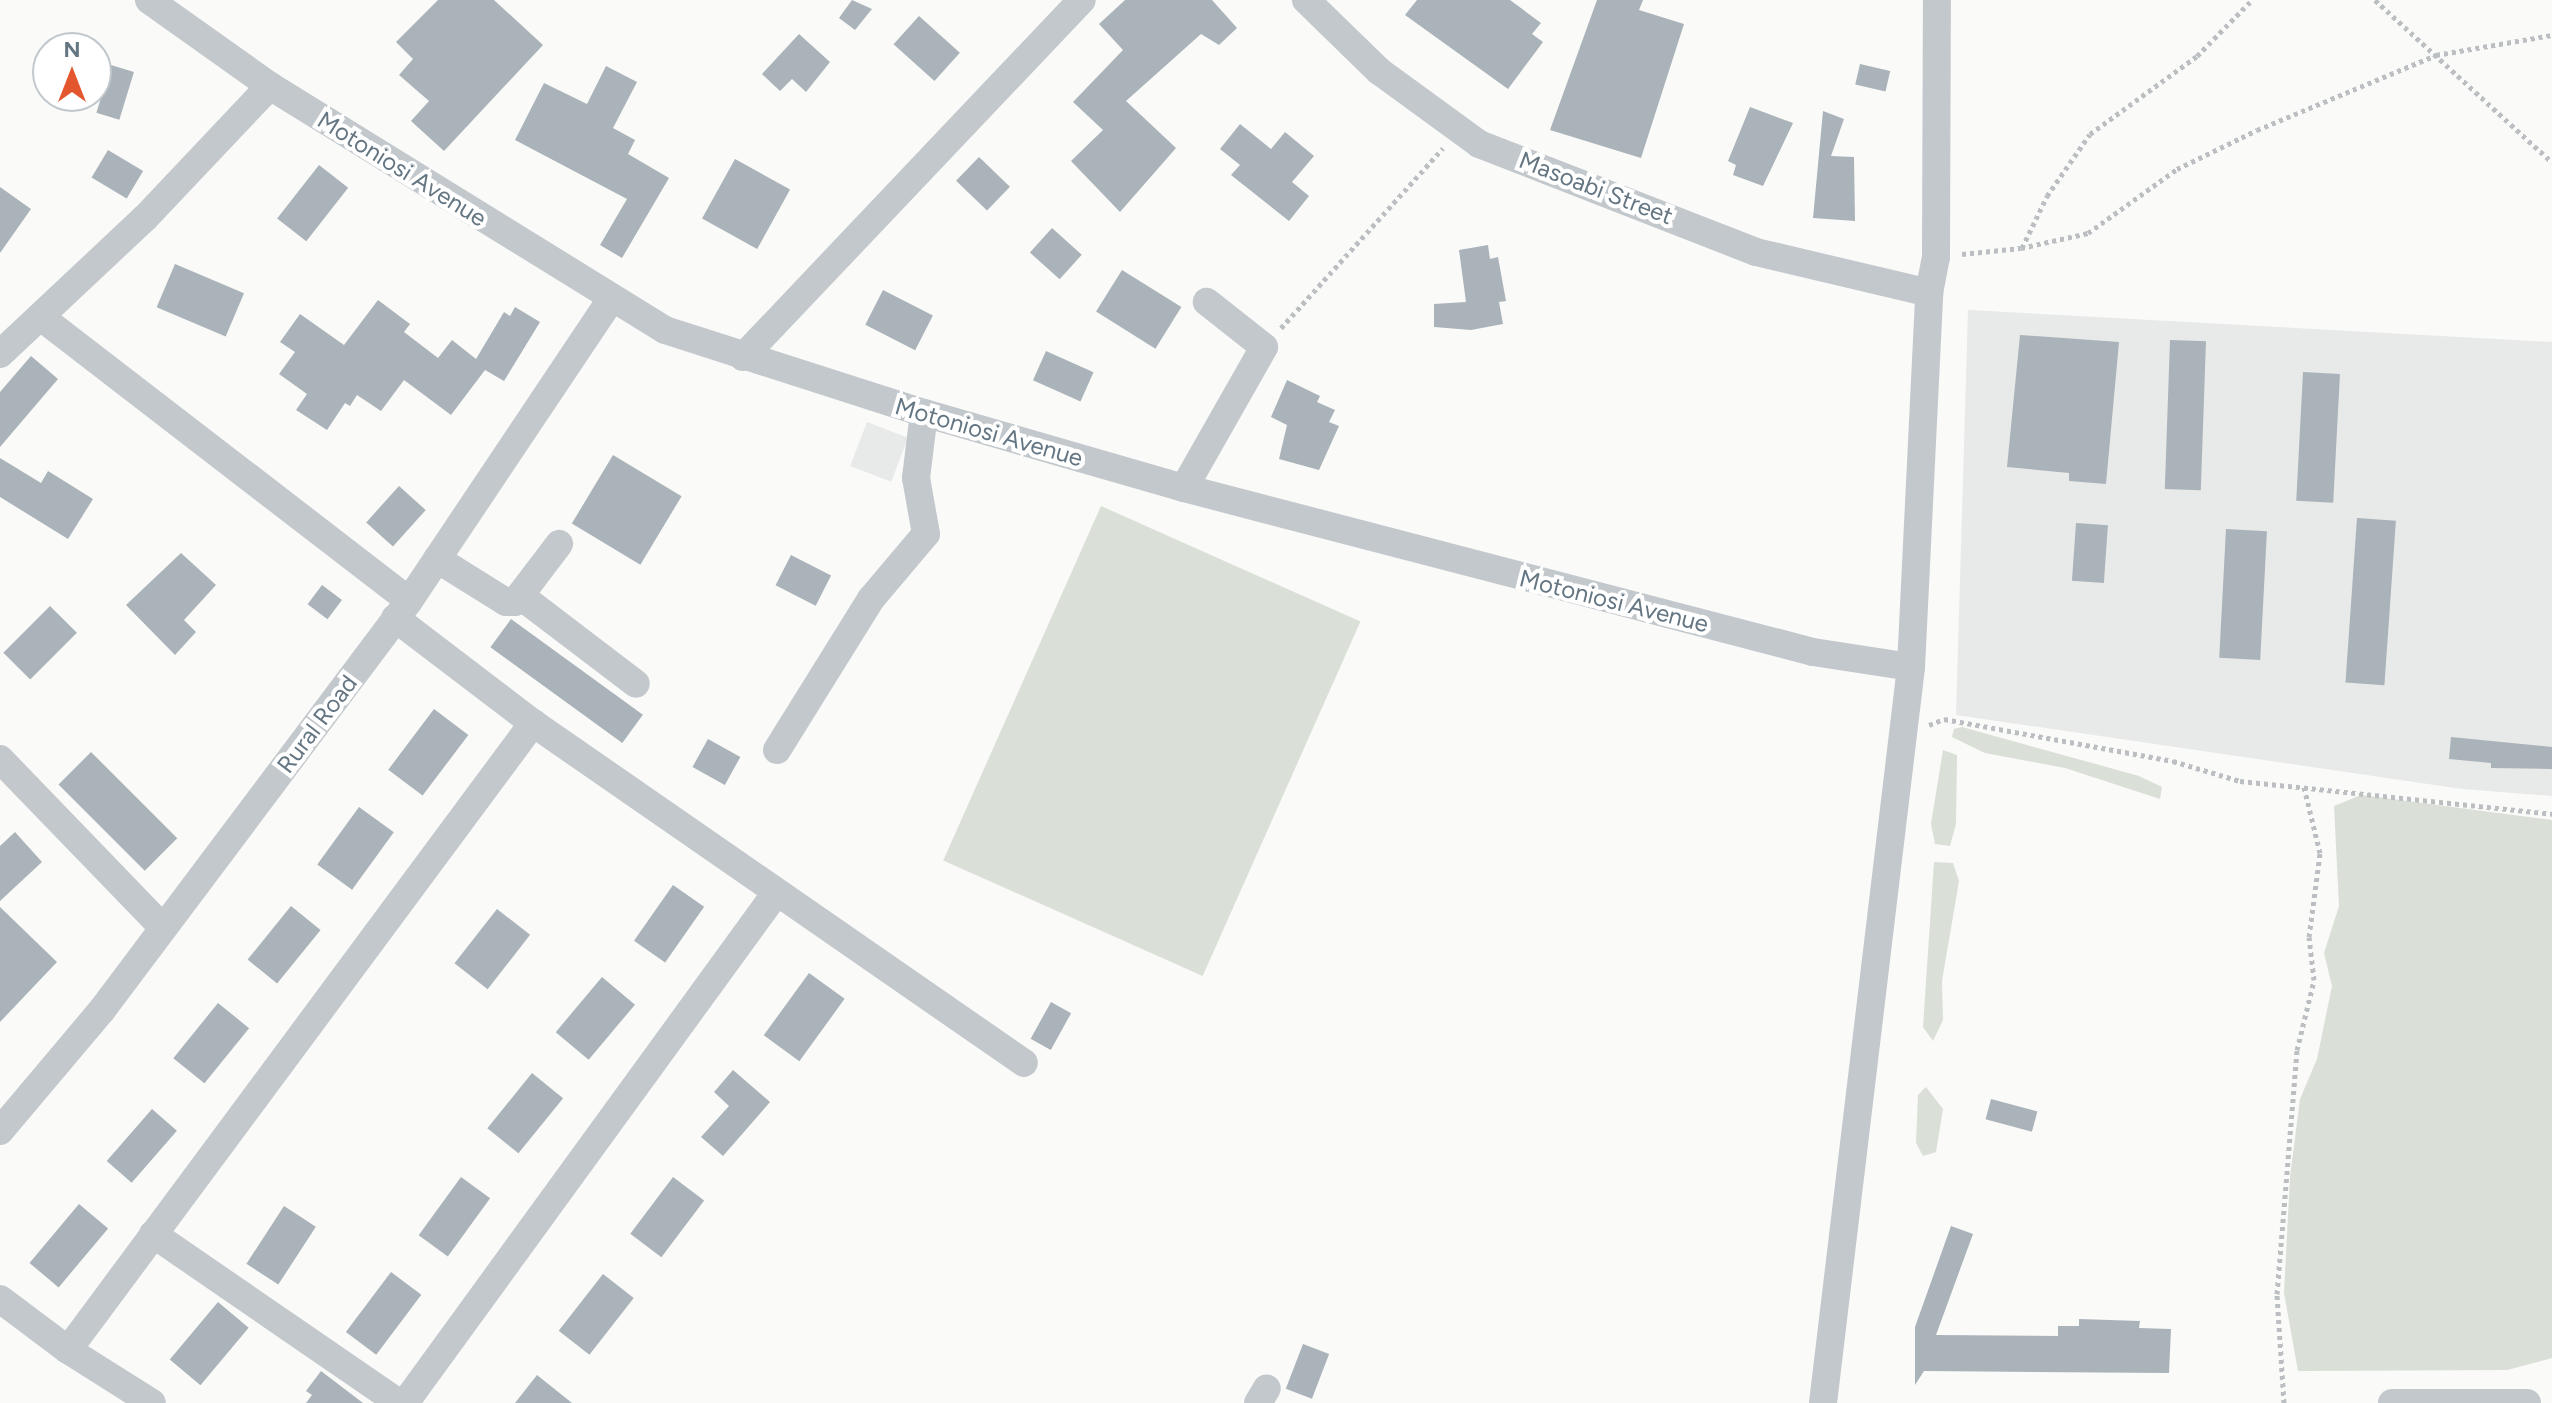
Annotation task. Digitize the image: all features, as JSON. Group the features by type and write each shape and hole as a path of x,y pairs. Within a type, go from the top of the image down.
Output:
{"street":[{"name":"Motoniosi Avenue","path":"149,0 270,86 665,330 924,413 1184,488 1813,652 1911,667"},
{"path":"743,357 1082,0"},
{"name":"Masoabi Street","path":"1306,0 1379,71 1479,144 1756,252 1929,293"},
{"path":"1823,1403 1911,667 1929,293 1936,257 1937,0"},
{"path":"0,354 42,318 270,86"},
{"name":"Rural Road","path":"0,1131 102,1010 161,926 402,610 611,299"},
{"path":"1184,488 1264,347 1207,302"},
{"path":"42,318 402,610 533,723 877,965 1024,1063"},
{"path":"777,750 871,599 926,534 916,478 924,413"},
{"path":"437,559 506,602 522,597 559,544"},
{"path":"522,597 636,684"},
{"path":"68,1350 533,723"},
{"path":"0,759 161,926"},
{"path":"153,1234 402,1403 776,893"},
{"path":"0,1299 68,1350 152,1403"},
{"path":"2392,1403 2527,1403"}],"path":[{"path":"2021,248 2047,196 2090,134 2197,56 2252,0"},
{"path":"2375,0 2552,162"},
{"path":"1936,257 2021,248 2088,233 2177,169 2436,55 2552,35"},
{"path":"1264,347 1460,130"},
{"path":"1905,733 1944,719 2173,761 2240,781 2552,814"},
{"path":"2284,1403 2277,1294 2297,1050 2314,980 2309,937 2320,853 2304,787"}],"shaded area":[{"path":"1968,310 2552,342 2552,796 2462,789 1956,715"},
{"path":"867,422 908,438 891,482 850,466"},
{"path":"1101,506 1360,622 1203,976 943,860"},
{"path":"1962,727 2139,776 2162,787 2160,799 2065,768 1985,753 1952,737 1954,729"},
{"path":"1943,750 1957,755 1956,824 1950,846 1935,844 1931,824"},
{"path":"2361,795 2552,820 2552,1358 2507,1370 2298,1371 2284,1293 2290,1177 2300,1099 2317,1059 2332,986 2324,953 2339,906 2334,806"},
{"path":"1934,862 1953,863 1959,881 1942,981 1943,1020 1933,1041 1923,1027"},
{"path":"1926,1087 1943,1109 1936,1152 1923,1156 1916,1143 1918,1095"}],"building":[{"path":"438,0 494,0 543,45 444,151 411,121 429,101 399,75 413,59 396,42"},
{"path":"852,0 872,9 855,30 839,18"},
{"path":"1125,0 1212,0 1237,28 1219,45 1201,34 1126,101 1176,148 1120,212 1071,161 1103,130 1073,102 1123,50 1099,24"},
{"path":"1417,0 1510,0 1541,23 1532,34 1543,42 1508,89 1405,15"},
{"path":"1597,0 1643,0 1639,10 1684,24 1641,158 1550,130"},
{"path":"919,16 960,53 934,81 894,44"},
{"path":"799,34 830,62 806,92 792,79 780,91 762,74"},
{"path":"1860,64 1890,71 1885,91 1855,84"},
{"path":"112,65 134,72 119,120 96,113 112,112"},
{"path":"606,66 637,82 613,128 635,140 628,154 669,178 622,258 600,245 627,199 515,140 544,83 587,104"},
{"path":"1750,107 1793,123 1763,186 1733,175 1736,165 1728,161"},
{"path":"1823,111 1844,119 1831,156 1854,157 1855,221 1813,218"},
{"path":"1240,124 1271,149 1285,132 1314,156 1292,182 1309,196 1289,221 1231,175 1240,165 1220,149"},
{"path":"108,150 143,171 127,199 92,177"},
{"path":"979,157 1010,187 987,211 956,181"},
{"path":"735,159 790,190 757,249 702,218"},
{"path":"319,165 348,188 306,241 277,219"},
{"path":"0,187 31,209 0,253"},
{"path":"1052,228 1082,255 1060,279 1030,253"},
{"path":"1488,245 1490,259 1498,257 1506,301 1499,302 1503,324 1471,330 1434,327 1434,304 1466,302 1459,250"},
{"path":"175,264 244,293 226,337 157,307"},
{"path":"1122,270 1181,307 1155,349 1096,312"},
{"path":"883,290 933,315 915,350 865,325"},
{"path":"378,300 410,324 404,332 438,358 452,340 476,359 504,312 510,316 515,307 540,322 504,381 485,370 451,415 404,380 381,411 357,395 350,406 345,403 327,430 296,410 307,394 279,374 295,352 280,342 300,314 344,345"},
{"path":"2020,335 2119,342 2106,484 2069,481 2069,473 2007,467"},
{"path":"2170,340 2206,341 2201,490 2165,489"},
{"path":"1046,351 1094,372 1080,401 1033,380"},
{"path":"31,356 58,379 0,447 0,392"},
{"path":"2303,372 2340,374 2333,503 2296,501"},
{"path":"1287,380 1320,396 1317,402 1335,410 1329,422 1339,426 1319,470 1279,459 1287,425 1271,417"},
{"path":"613,455 682,496 640,565 572,524"},
{"path":"0,458 41,483 48,471 93,499 68,539 0,497"},
{"path":"399,486 426,510 393,547 366,522"},
{"path":"2357,518 2396,521 2384,685 2345,683"},
{"path":"2076,523 2108,525 2104,583 2072,581"},
{"path":"2226,529 2267,531 2260,660 2219,658"},
{"path":"181,553 216,585 184,620 196,632 175,655 126,605"},
{"path":"791,555 831,575 816,606 776,585"},
{"path":"322,585 342,600 328,619 308,604"},
{"path":"50,606 77,633 30,680 3,653"},
{"path":"511,619 643,715 622,743 490,647"},
{"path":"434,709 468,735 423,796 388,770"},
{"path":"2451,737 2552,747 2552,769 2491,768 2491,763 2449,759"},
{"path":"708,739 740,757 725,785 692,767"},
{"path":"91,752 177,838 145,871 58,785"},
{"path":"359,807 394,832 352,890 317,864"},
{"path":"15,832 42,862 0,901 0,846"},
{"path":"673,885 704,907 665,962 634,941"},
{"path":"291,906 321,930 277,984 248,960"},
{"path":"0,907 57,962 0,1022"},
{"path":"497,909 530,935 488,989 455,963"},
{"path":"809,973 845,999 799,1061 764,1035"},
{"path":"602,977 635,1005 589,1060 556,1032"},
{"path":"1051,1002 1071,1013 1051,1050 1031,1039"},
{"path":"218,1003 249,1028 204,1083 173,1058"},
{"path":"733,1070 770,1102 723,1156 701,1137 729,1106 714,1092"},
{"path":"532,1073 563,1098 518,1153 487,1128"},
{"path":"1991,1099 2037,1111 2032,1132 1986,1119"},
{"path":"152,1109 177,1131 132,1183 107,1161"},
{"path":"461,1177 490,1198 448,1256 419,1235"},
{"path":"673,1177 704,1200 661,1257 630,1234"},
{"path":"79,1204 108,1228 59,1287 30,1263"},
{"path":"284,1206 316,1227 278,1285 246,1264"},
{"path":"1951,1226 1973,1234 1936,1335 2058,1336 2058,1326 2079,1326 2079,1319 2140,1321 2139,1328 2171,1329 2169,1373 1924,1371 1915,1385 1915,1327"},
{"path":"391,1272 421,1295 376,1355 346,1332"},
{"path":"603,1274 634,1298 589,1355 559,1331"},
{"path":"218,1302 249,1328 200,1385 170,1359"},
{"path":"1303,1344 1329,1354 1312,1399 1286,1389"},
{"path":"321,1371 363,1403 306,1403 312,1395 306,1391"},
{"path":"537,1375 572,1403 515,1403"}]}
